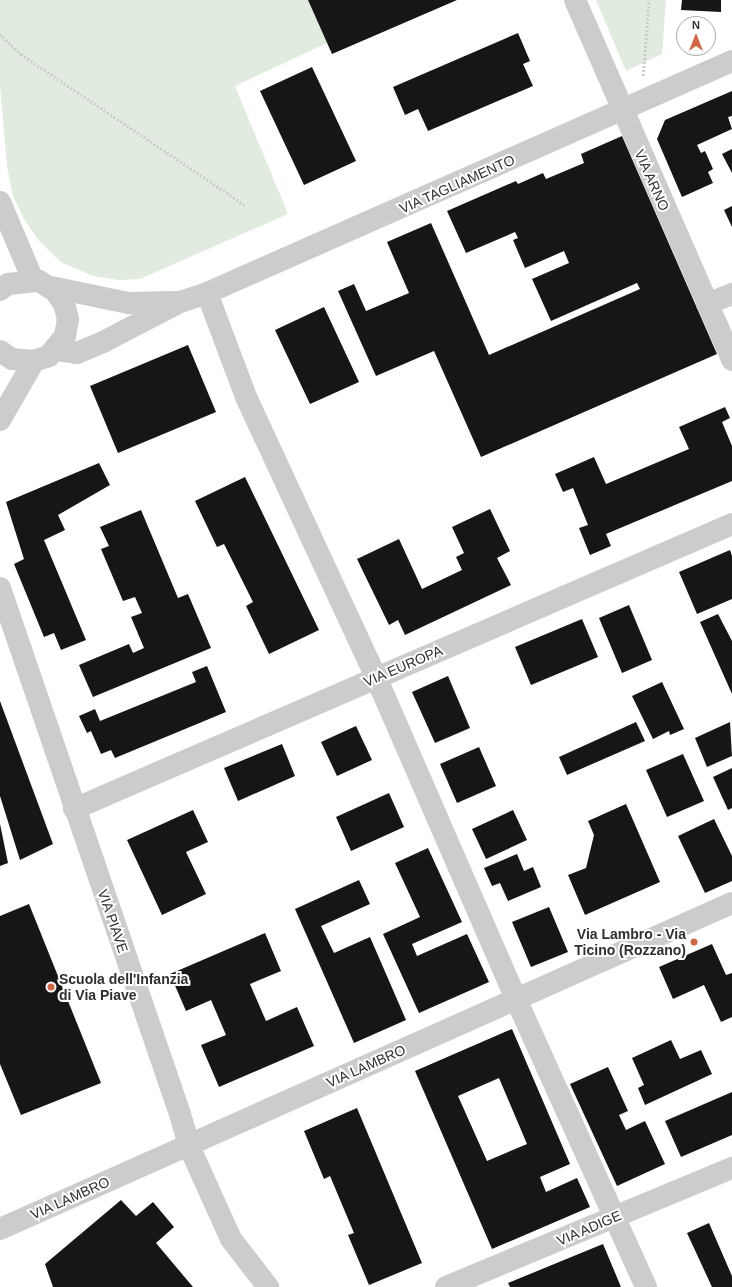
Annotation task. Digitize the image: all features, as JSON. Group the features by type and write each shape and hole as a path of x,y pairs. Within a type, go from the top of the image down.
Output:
{"street":[{"name":"VIA ARNO","path":"575,0 631,107 707,304 732,360"},
{"name":"VIA TAGLIAMENTO","path":"56,350 77,353 180,302 207,294 732,61"},
{"path":"0,202 42,284 64,304 68,319 65,336 56,350 34,361 12,359 0,351"},
{"path":"0,290 8,284 42,284"},
{"name":"VIA TAGLIAMENTO","path":"42,284 128,303 180,302"},
{"path":"207,294 246,397 376,677 516,999 616,1216 646,1287"},
{"path":"707,304 732,294"},
{"path":"0,420 34,361"},
{"name":"VIA EUROPA","path":"74,809 732,524"},
{"name":"VIA PIAVE","path":"0,588 74,809 180,1114 189,1146 231,1239 268,1287"},
{"name":"VIA LAMBRO","path":"0,1229 732,903"},
{"name":"VIA ADIGE","path":"446,1287 732,1168"}],"path":[{"path":"631,107 649,0"},
{"path":"0,34 21,54 245,205"}],"shaded area":[{"path":"0,0 308,0 327,43 235,86 288,214 140,279 118,280 93,276 61,262 39,241 24,219 13,196 7,166 0,85"},
{"path":"596,0 666,0 662,54 626,71"}],"building":[{"path":"308,0 457,0 332,54"},
{"path":"682,0 721,0 721,12 681,10"},
{"path":"518,33 530,61 523,64 533,86 428,131 418,109 405,115 393,87"},
{"path":"312,67 356,161 304,185 260,91"},
{"path":"732,91 732,116 728,117 732,129 697,145 701,153 705,151 713,169 708,172 713,183 682,197 657,139 665,120"},
{"path":"622,136 717,354 481,457 434,351 376,376 338,291 354,284 366,311 409,293 387,242 431,223 489,355 640,289 637,283 551,321 532,279 569,263 564,251 525,268 513,240 518,238 515,232 466,253 447,211 516,181 518,184 543,173 546,179 584,163 581,154"},
{"path":"732,149 732,173 722,154"},
{"path":"732,206 732,227 724,210"},
{"path":"324,307 359,382 310,404 275,330"},
{"path":"188,345 216,412 118,453 90,386"},
{"path":"725,407 730,418 722,422 732,446 732,481 606,534 611,546 590,555 579,528 588,525 573,488 563,492 555,474 594,457 606,484 689,449 679,427"},
{"path":"99,463 110,485 58,515 65,530 44,540 86,640 61,650 54,633 44,637 14,564 24,559 6,502"},
{"path":"245,477 319,630 269,654 246,606 253,602 224,544 217,547 195,501"},
{"path":"490,509 510,551 497,558 511,585 405,635 398,620 389,625 357,559 399,539 422,589 462,570 456,557 464,553 452,527"},
{"path":"141,510 178,598 188,594 211,648 93,697 79,665 129,644 133,653 144,648 131,617 142,613 135,597 123,601 101,549 109,546 100,527"},
{"path":"730,550 732,556 732,599 697,614 679,572"},
{"path":"629,605 652,660 622,673 599,618"},
{"path":"718,614 732,641 732,694 700,622"},
{"path":"582,619 598,657 531,685 515,647"},
{"path":"207,666 226,712 115,758 111,750 101,754 91,731 87,733 79,716 95,709 100,721 196,682 192,672"},
{"path":"448,676 470,728 435,743 412,692"},
{"path":"662,682 684,729 670,735 669,731 653,739 632,696"},
{"path":"0,701 53,844 20,860 0,796"},
{"path":"636,722 645,741 567,775 559,757"},
{"path":"730,722 732,756 707,767 695,738"},
{"path":"356,726 372,760 337,776 321,742"},
{"path":"282,744 295,776 238,801 224,768"},
{"path":"479,747 496,786 457,803 440,764"},
{"path":"683,754 704,801 667,817 646,770"},
{"path":"732,768 732,808 728,810 713,777"},
{"path":"389,793 404,827 351,851 336,817"},
{"path":"626,804 660,882 585,915 568,875 586,868 594,835 588,821"},
{"path":"193,810 208,842 186,852 206,894 162,915 127,840"},
{"path":"513,810 527,840 486,859 472,829"},
{"path":"714,819 732,856 732,881 705,893 678,836"},
{"path":"0,824 8,863 0,866"},
{"path":"428,848 462,922 412,944 417,956 467,934 489,982 419,1013 383,934 420,917 395,863"},
{"path":"517,854 524,871 533,867 541,887 508,901 500,883 492,886 484,868"},
{"path":"359,880 370,904 321,926 334,953 370,937 406,1020 354,1043 295,909"},
{"path":"29,904 101,1083 21,1115 0,1064 0,916"},
{"path":"549,907 568,952 531,967 512,922"},
{"path":"265,933 281,971 250,984 266,1021 297,1007 314,1046 219,1087 201,1045 226,1035 211,1000 186,1011 170,974"},
{"path":"712,944 726,975 732,973 732,1017 721,1022 704,985 673,999 659,967"},
{"path":"512,1029 570,1164 540,1177 546,1192 577,1178 590,1207 492,1249 415,1071","holes":["499,1078 527,1144 487,1161 458,1096"]},
{"path":"671,1040 680,1059 701,1050 712,1074 645,1105 638,1088 644,1085 632,1058"},
{"path":"608,1067 628,1111 619,1115 626,1130 645,1121 665,1164 617,1186 570,1084"},
{"path":"732,1092 732,1135 681,1157 665,1121"},
{"path":"357,1108 422,1263 369,1285 348,1235 354,1233 330,1176 324,1179 304,1131"},
{"path":"121,1200 136,1216 153,1202 174,1227 156,1243 193,1287 53,1287 45,1264"},
{"path":"709,1223 732,1276 732,1287 712,1287 687,1233"},
{"path":"603,1244 621,1287 510,1287 508,1283"}],"place":[{"name":"Via Lambro - Via Ticino (Rozzano)","path":"694,942"},
{"name":"Scuola dell'Infanzia di Via Piave","path":"51,987"}]}
